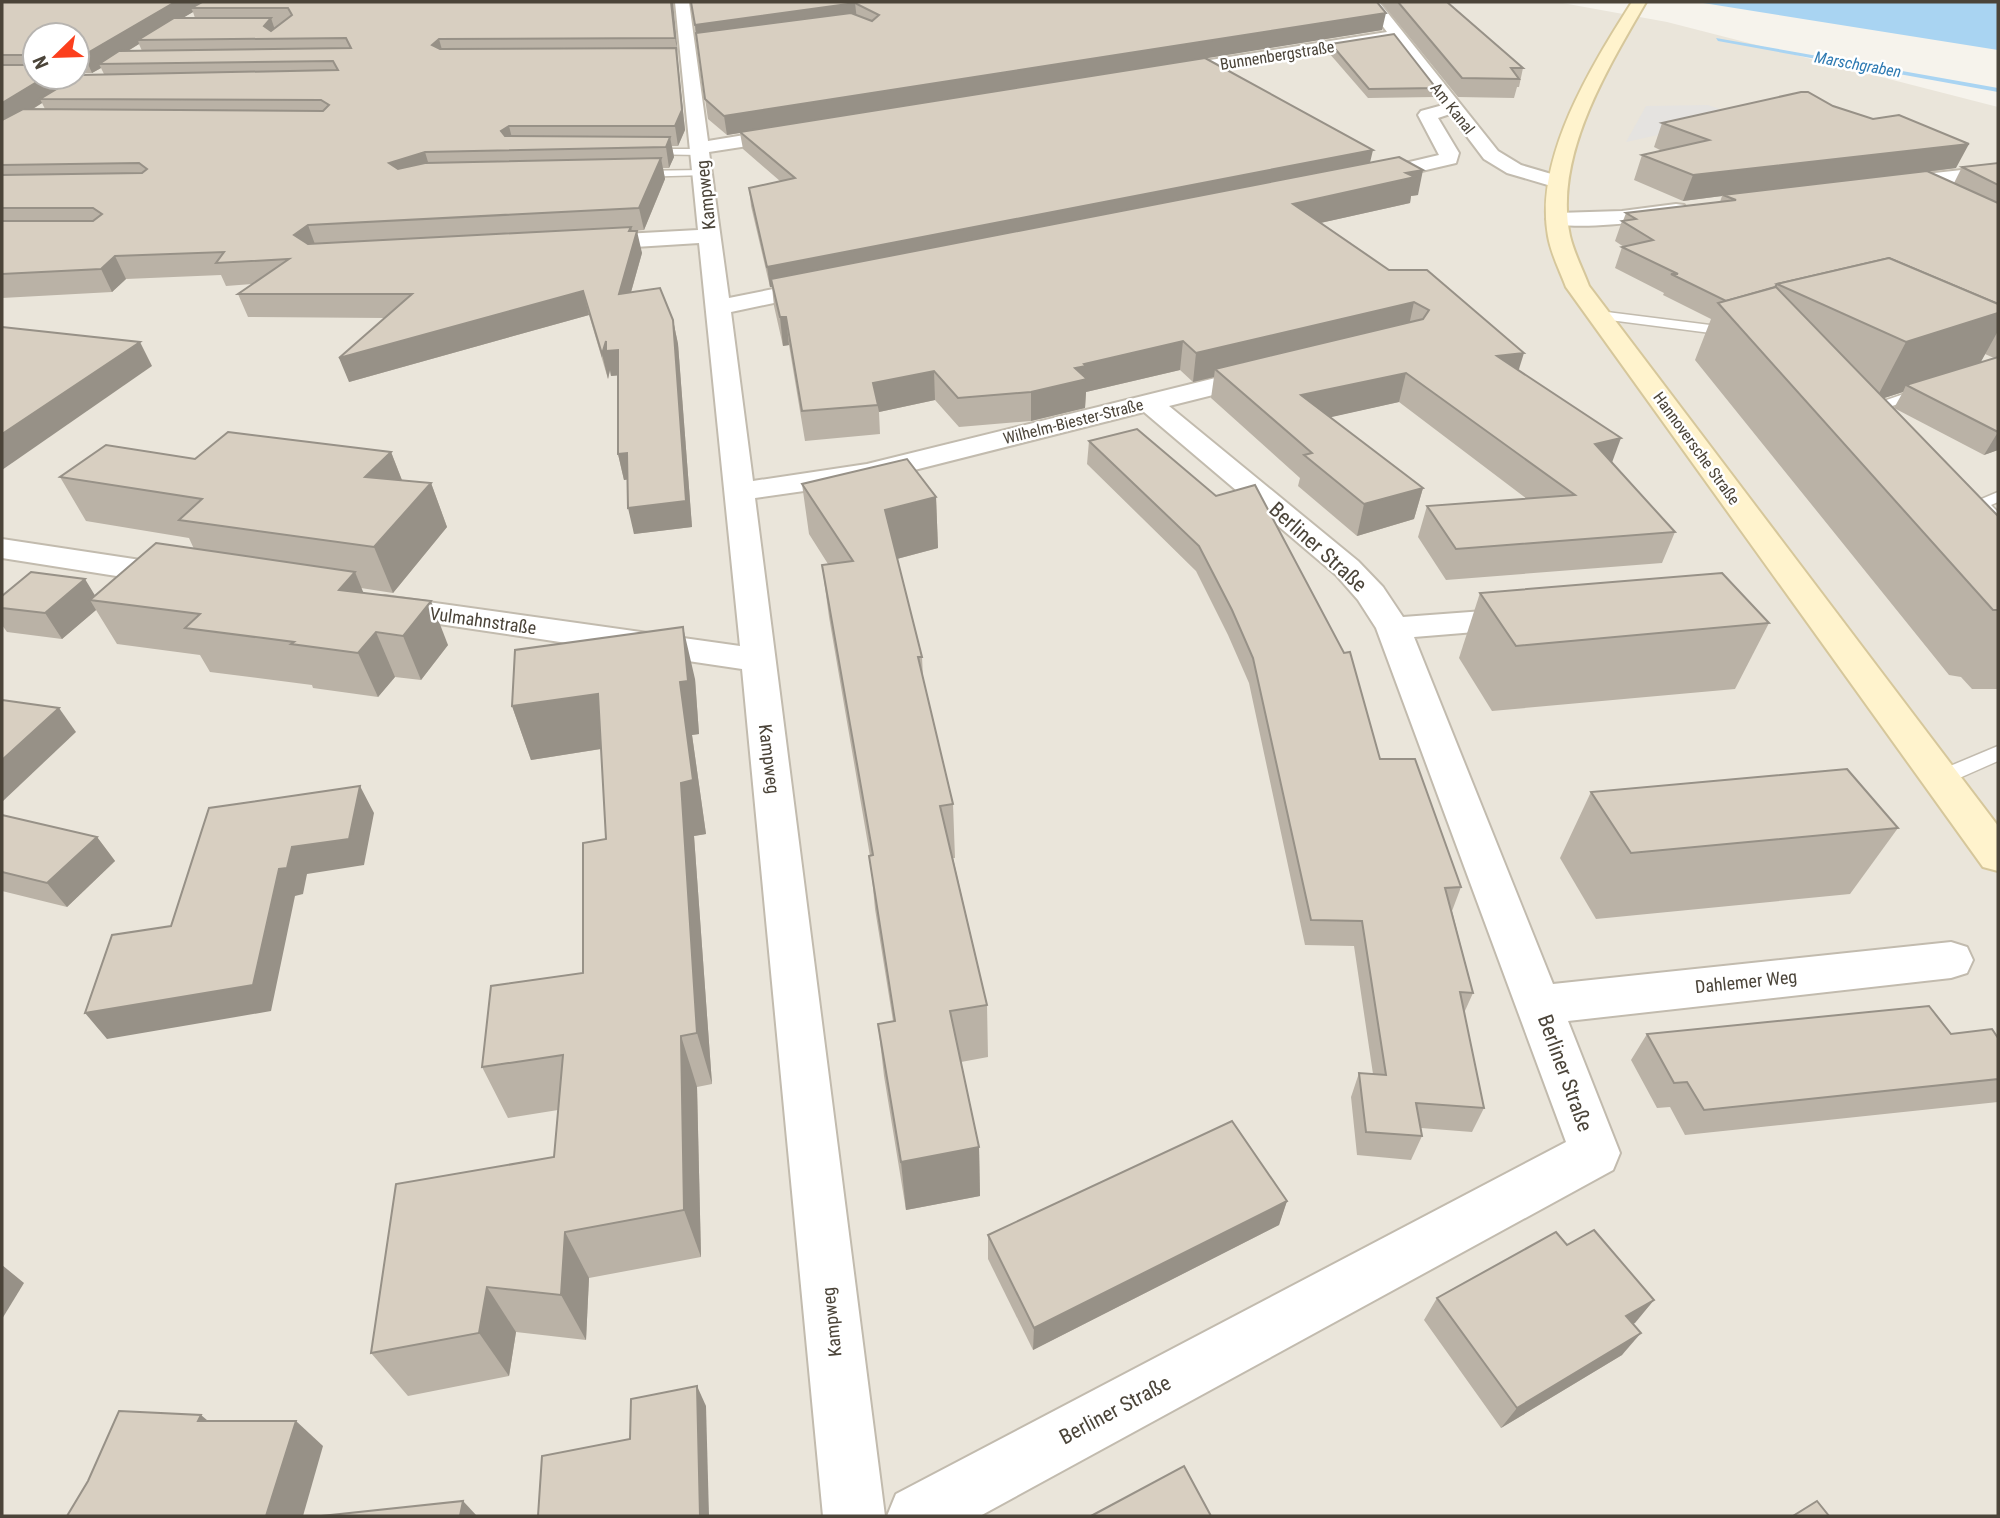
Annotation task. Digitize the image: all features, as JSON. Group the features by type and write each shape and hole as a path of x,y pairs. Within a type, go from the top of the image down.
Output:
{"main road":[{"name":"Hannoversche Straße","path":"1639,2 1605,58 1563,161 1558,182 1559,236 1578,287 1998,856"}],"street":[{"name":"Kampweg","path":"682,2 720,307 737,492 782,856 853,1516"},
{"name":"Am Kanal","path":"1372,2 1453,108 1500,162 1558,182"},
{"name":"Bunnenbergstraße","path":"1149,75 1396,35"},
{"path":"1347,182 1449,159 1449,153 1427,115 1453,108"},
{"path":"702,158 810,130"},
{"path":"1864,187 1998,172"},
{"path":"1918,180 1953,197"},
{"path":"1557,219 1622,217 1702,207"},
{"path":"560,244 710,236"},
{"path":"720,307 842,283"},
{"name":"Wilhelm-Biester-Straße","path":"737,492 867,473 1284,369"},
{"name":"Berliner Straße","path":"918,1516 1595,1153 1540,1004 1393,628 1371,594 1347,568 1149,402"},
{"path":"2,548 214,581"},
{"name":"Vulmahnstraße","path":"360,603 757,660"},
{"path":"1393,628 1555,616"},
{"name":"Dahlemer Weg","path":"1540,1004 1951,960"}],"lane":[{"path":"634,152 702,158"},
{"path":"621,175 702,158"},
{"path":"1599,315 1749,334"},
{"path":"1907,432 1879,405 1945,384"},
{"path":"1998,497 1975,499 1998,521"},
{"path":"1939,779 1998,753"}],"shaded area":[{"path":"2,2 1557,2 1667,22 1998,107 1998,1516 2,1516"},
{"path":"1708,105 1729,112 1689,128 1626,142 1646,106"}],"water":[{"path":"1697,2 1998,3 1998,50"}],"building":[{"path":"2,2 175,2 91,51 91,21 21,21 21,55 2,55"},
{"path":"202,2 671,2 675,38 439,39 432,45 440,49 676,48 682,110 675,126 509,126 501,131 505,136 670,137 666,147 425,152 389,163 398,169 425,163 661,158 639,208 308,225 294,235 308,244 631,227 629,231 637,231 619,294 660,288 673,320 686,501 628,508 627,453 618,454 618,350 606,351 606,341 602,354 583,291 339,358 412,294 238,294 289,259 216,263 224,252 115,256 101,269 2,274 2,221 93,221 102,214 93,208 2,208 2,175 142,173 147,169 139,163 2,165 2,120 23,109 323,111 329,105 321,100 40,99 53,91 91,91 91,75 338,70 333,61 99,64 119,51 351,48 346,38 138,40 174,18 271,18 264,26 271,31 292,15 288,8 191,8"},
{"path":"691,2 1377,2 1386,13 724,116 705,99 696,33 851,13 872,21 879,15 855,3 695,25"},
{"path":"1398,2 1447,2 1523,68 1511,68 1519,79 1462,78"},
{"path":"1394,34 1436,88 1369,89 1331,44"},
{"path":"1205,58 1373,150 767,267 749,188 795,178 740,132"},
{"path":"2,65 21,65 22,91 2,103"},
{"path":"1808,92 1833,106 1873,119 1899,115 1969,144 1693,175 1642,155 1709,140 1662,123"},
{"path":"1399,157 1423,170 1406,173 1415,177 1293,204 1389,270 1427,270 1524,353 1497,356 1621,438 1595,444 1675,532 1456,549 1427,506 1575,495 1406,373 1301,395 1423,488 1364,504 1304,455 1312,453 1215,369 1423,319 1429,310 1414,302 1196,353 1183,341 1084,364 1086,366 1075,368 1087,379 1031,392 958,398 934,371 873,383 878,405 802,411 786,317 780,317 771,279"},
{"path":"1998,163 1998,185 1962,167"},
{"path":"1927,171 1998,203 1998,304 1889,258 1777,284 1775,287 1726,301 1622,247 1653,240 1622,221 1636,219 1626,213 1736,200 1723,195"},
{"path":"1889,258 1998,304 1998,313 1906,342 1777,284"},
{"path":"1776,287 1998,516 1998,610 1993,610 1718,303"},
{"path":"2,327 140,342 2,434"},
{"path":"1998,357 1998,432 1906,385"},
{"path":"1137,429 1216,496 1255,485 1344,653 1350,652 1380,759 1415,759 1461,887 1445,888 1473,993 1460,992 1484,1108 1416,1103 1422,1136 1366,1132 1359,1073 1386,1075 1362,921 1311,920 1253,658 1232,610 1199,546 1089,441"},
{"path":"228,432 391,452 365,477 431,483 374,547 179,520 202,499 60,477 106,445 195,459"},
{"path":"907,459 936,497 885,510 922,657 918,657 953,804 940,806 987,1005 950,1011 979,1147 901,1162 878,1024 895,1021 869,856 873,855 822,565 853,561 802,484"},
{"path":"156,543 355,572 339,590 431,601 403,636 376,632 358,653 185,628 200,614 90,600"},
{"path":"31,572 85,579 45,613 2,608 2,596"},
{"path":"1722,573 1769,623 1516,646 1480,593"},
{"path":"683,627 688,681 680,682 693,780 681,783 697,1033 681,1036 684,1210 565,1232 561,1295 487,1287 479,1333 371,1353 396,1184 554,1157 563,1055 482,1067 491,986 583,973 583,843 606,839 598,694 512,706 515,650"},
{"path":"2,700 59,708 2,760"},
{"path":"1847,769 1898,828 1631,853 1591,792"},
{"path":"360,786 349,839 292,847 287,868 279,869 253,985 85,1013 112,935 171,926 209,808"},
{"path":"2,815 97,837 47,883 2,872"},
{"path":"1929,1006 1951,1034 1992,1029 1998,1038 1998,1079 1704,1110 1687,1082 1674,1083 1647,1034"},
{"path":"1232,1121 1287,1201 1034,1328 988,1235"},
{"path":"1594,1230 1654,1300 1626,1316 1641,1333 1517,1408 1437,1298 1556,1232 1567,1245"},
{"path":"697,1386 700,1516 538,1516 542,1456 630,1439 631,1399"},
{"path":"119,1411 201,1415 198,1421 296,1421 266,1516 67,1516 88,1481"},
{"path":"1184,1466 1211,1516 1091,1516"},
{"path":"463,1501 460,1516 321,1516"},
{"path":"1817,1501 1829,1516 1793,1516"}],"waterway":[{"name":"Marschgraben","path":"1718,39 1998,90"}]}
